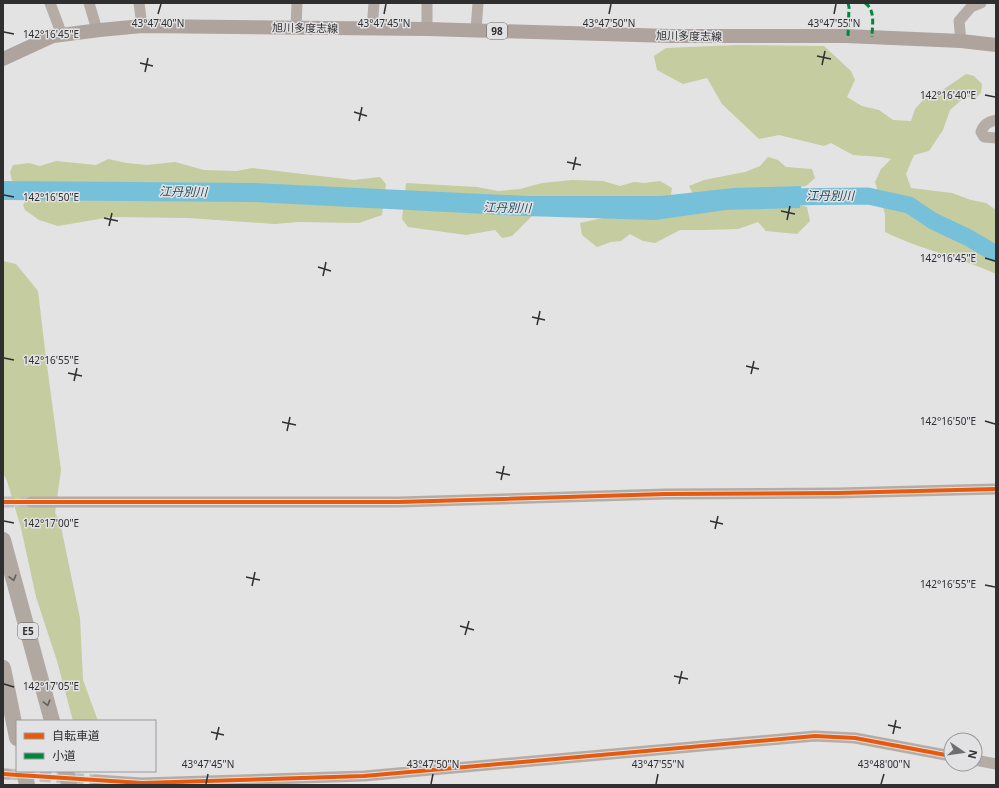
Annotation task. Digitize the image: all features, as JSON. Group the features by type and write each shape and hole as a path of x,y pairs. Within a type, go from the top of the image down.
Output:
{"highway":[{"name":"E5","path":"3,540 52,720"},
{"path":"3,668 16,733"},
{"path":"24,772 27,785"},
{"path":"66,772 69,785"}],"main road":[{"name":"旭川多度志線","path":"3,59 53,36 142,26 427,29 671,36 848,36 960,41 996,45"}],"street":[{"path":"50,3 62,35"},
{"path":"88,3 97,30"},
{"path":"139,3 142,26"},
{"path":"296,28 297,3"},
{"path":"372,28 374,3"},
{"path":"427,3 427,29"},
{"path":"476,30 478,3"},
{"path":"960,41 959,21 971,7 981,3"},
{"path":"996,120 983,126 981,132 984,137 996,138"},
{"path":"31,502 399,502 666,494 996,489"},
{"path":"96,780 142,784 364,776 815,736 855,738 943,754"},
{"path":"983,762 996,764"}],"green space":[{"path":"737,45 824,46 851,71 855,80 847,97 862,106 879,110 893,120 911,121 915,109 924,99 938,93 966,74 974,76 982,84 981,93 976,97 965,97 950,110 943,130 929,151 914,155 906,174 911,188 952,193 971,200 986,203 996,210 996,274 969,263 912,244 885,232 885,214 875,182 881,169 891,159 853,155 831,143 824,146 779,135 759,139 722,104 707,78 683,84 657,70 654,56 666,48"},
{"path":"768,157 778,160 786,167 812,169 815,178 806,186 694,196 689,186 704,180 745,172 760,166"},
{"path":"108,159 147,165 175,162 204,170 237,171 252,168 354,180 380,177 386,184 382,215 359,223 298,222 275,224 188,218 111,217 58,226 39,220 25,210 23,205 28,196 43,184 12,181 10,172 13,165 29,163 40,166 56,161 96,165"},
{"path":"572,180 603,181 620,186 634,182 644,183 660,181 672,188 670,200 543,205 512,236 502,238 495,230 466,235 408,227 402,219 406,183 477,187 498,191 520,189 542,183"},
{"path":"793,202 807,207 810,221 797,234 766,231 758,222 738,229 680,230 655,243 643,241 630,234 621,241 611,242 597,247 582,235 580,223 612,216"},
{"path":"3,261 16,264 38,291 61,470 55,513 60,522 80,618 83,680 98,720 73,720 57,661 36,597 21,528 7,481 3,473"}],"water":[{"path":"3,181 254,183 528,196 661,196 733,188 801,186 800,208 726,210 655,220 525,216 252,202 3,200"}],"waterway":[{"name":"江丹別川","path":"778,197 868,196 909,205 933,221 969,238 996,254"}],"tunnel":[{"path":"3,502 31,502"},
{"path":"7,774 96,780"}],"marked path":[{"path":"848,3 848,36"},
{"path":"865,3 871,10 872,14 872,37"}],"cycle path":[{"path":"3,502 399,502 666,494 838,493 996,489"},
{"path":"3,774 142,783 364,776 815,736 855,738 943,754"}]}
